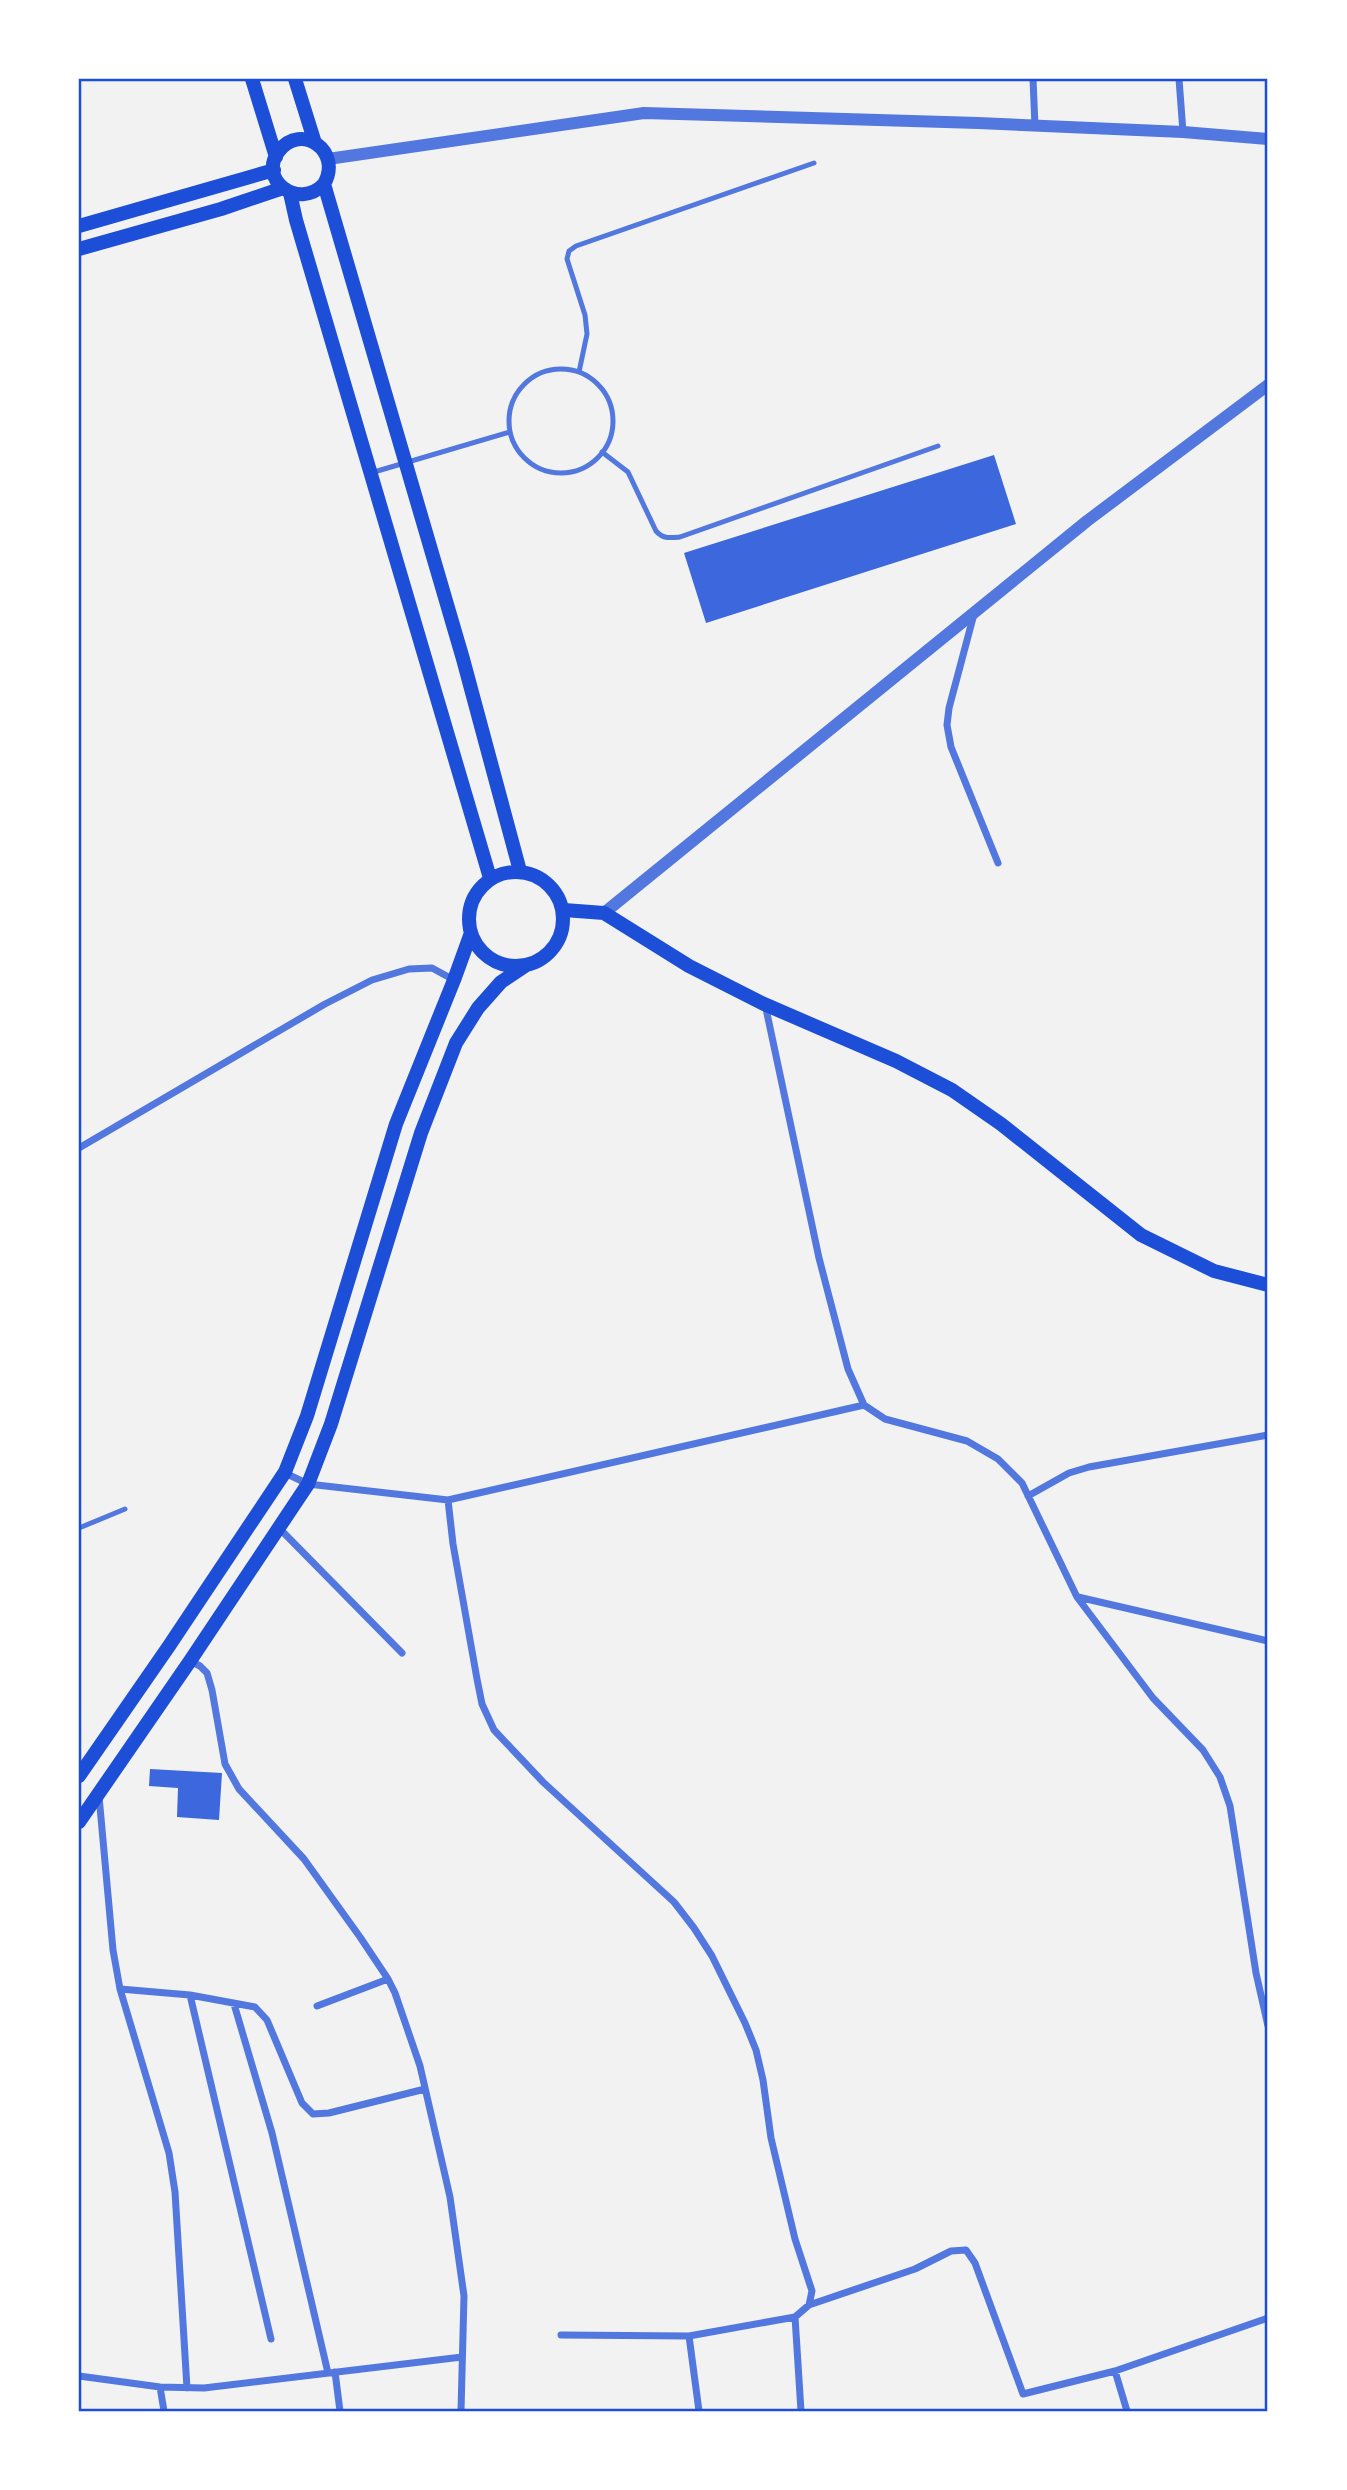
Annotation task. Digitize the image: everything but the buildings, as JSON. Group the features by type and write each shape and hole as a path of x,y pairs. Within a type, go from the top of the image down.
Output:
{"main road":[{"path":"252,79 275,163 275,177 286,191 490,878"},
{"path":"295,79 315,143"},
{"path":"79,226 275,163 285,145 292,141 300,139 315,143 328,159 329,172 324,184 305,195 286,191 79,249"},
{"path":"324,184 463,659 520,871"},
{"path":"79,1822 307,1484 331,1424 421,1133 456,1043 478,1008 501,982 525,966 542,959 556,946 563,929 564,910 559,895 549,883 536,874 520,871 490,878 471,902 468,918 478,947 489,958 506,965 525,966"},
{"path":"564,910 604,913 690,966 764,1004 897,1061 952,1090 1001,1124 1141,1235 1214,1271 1268,1285"},
{"path":"79,1776 285,1472 307,1416 396,1125 471,933"}],"street":[{"path":"1033,79 1035,126"},
{"path":"1179,79 1183,132"},
{"path":"328,159 644,113 1183,132 1268,139"},
{"path":"604,913 1087,521 1268,385"},
{"path":"975,612 949,708 947,725 951,747 998,863"},
{"path":"79,1148 325,1004 372,980 410,969 432,968 454,980"},
{"path":"764,1004 819,1258 848,1369 864,1405 885,1419 967,1441 998,1459 1021,1483 1077,1597 1153,1698 1203,1750 1220,1777 1230,1806 1256,1973 1268,2026"},
{"path":"285,1472 307,1484 449,1500 864,1405"},
{"path":"1028,1496 1069,1473 1089,1467 1268,1435"},
{"path":"449,1500 453,1544 477,1679 482,1704 494,1730 543,1782 674,1902 712,1956 745,2023 756,2050 777,2163 795,2239 812,2291 809,2305"},
{"path":"279,1527 402,1653"},
{"path":"1077,1597 1268,1641"},
{"path":"190,1661 201,1666 207,1673 225,1764 239,1788 304,1858 388,1979 420,2066 450,2197 464,2296 461,2411"},
{"path":"99,1792 113,1950 120,1989 169,2152 175,2192 187,2388"},
{"path":"317,2006 388,1979"},
{"path":"120,1989 190,1995 255,2007 263,2013 302,2103 313,2114 328,2113 425,2089"},
{"path":"190,1995 271,2339"},
{"path":"233,2004 272,2133 340,2411"},
{"path":"561,2335 689,2336 795,2317 809,2305 915,2269 951,2251 966,2250 975,2263 1023,2394 1115,2371 1268,2318"},
{"path":"795,2317 801,2411"},
{"path":"689,2336 699,2411"},
{"path":"79,2376 160,2387 204,2388 462,2357"},
{"path":"1115,2371 1127,2411"},
{"path":"160,2387 164,2411"}],"lane":[{"path":"579,372 587,334 585,315 567,259 569,251 576,246 814,163"},
{"path":"548,370 579,372 594,381 606,394 612,411 612,429 607,446 595,460 580,469 562,473 545,470 529,461 517,448 510,432 509,416 521,387 548,370"},
{"path":"370,473 510,432"},
{"path":"601,452 628,472 656,531 668,538 680,537 938,446"},
{"path":"79,1528 125,1509"}]}
